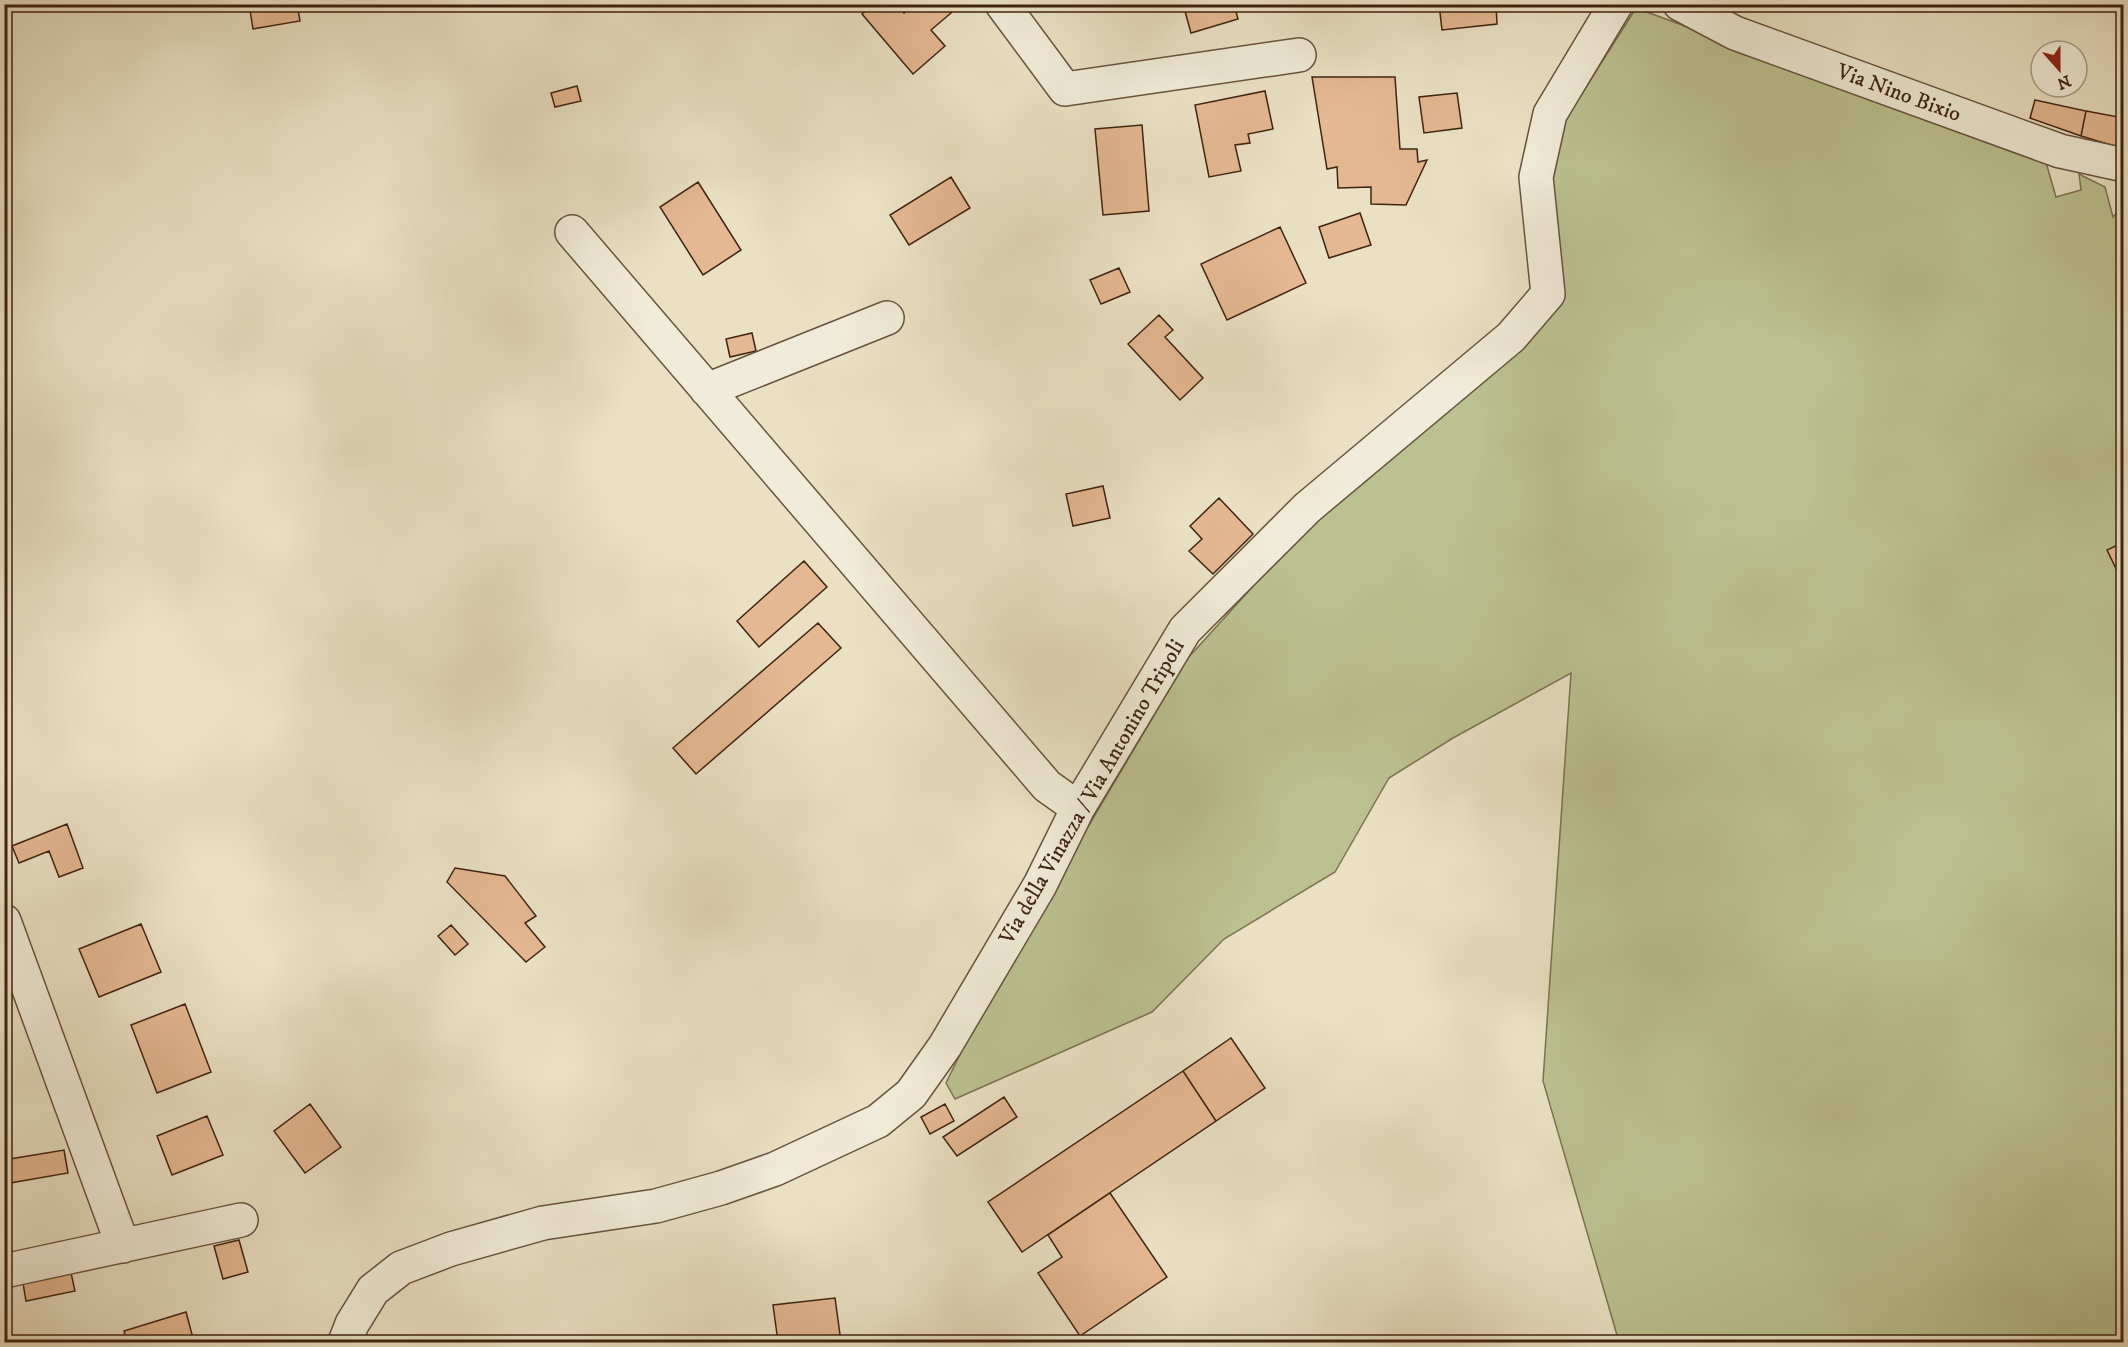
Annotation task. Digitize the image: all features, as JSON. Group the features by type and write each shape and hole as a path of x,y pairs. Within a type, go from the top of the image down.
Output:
{"street":[{"path":"1002,4 1065,89 1299,55"},
{"name":"Via della Vinazza / Via Antonino Tripoli","path":"345,1342 352,1324 373,1290 401,1268 451,1249 543,1223 656,1206 721,1188 775,1169 878,1121 911,1094 945,1046 1040,885 1078,808 1185,630 1307,508 1511,337 1548,294 1536,177 1550,114 1616,4"},
{"name":"Via Nino Bixio","path":"1680,4 1735,33 2037,143 2060,151 2124,165"},
{"path":"572,232 1047,786 1078,808"},
{"path":"707,390 887,318"},
{"path":"4,921 123,1246"},
{"path":"4,1271 241,1220"}],"green space":[{"path":"1636,8 2045,159 2056,197 2081,190 2079,174 2105,187 2113,217 2123,206 2123,1342 1619,1342 1543,1081 1571,673 1453,738 1389,778 1335,872 1224,939 1152,1012 955,1099 946,1083 992,989 1188,658 1315,518 1524,344 1551,175 1562,125"}],"building":[{"path":"249,4 297,4 300,21 253,29"},
{"path":"874,4 897,4 904,13 913,4 943,4 951,13 931,30 945,46 913,74 862,14"},
{"path":"1183,4 1234,4 1238,19 1191,33"},
{"path":"1439,4 1496,4 1497,24 1442,30"},
{"path":"1312,77 1395,77 1400,149 1417,149 1418,162 1427,160 1406,205 1371,204 1371,187 1338,188 1337,167 1327,169"},
{"path":"577,86 581,101 555,107 551,93"},
{"path":"1265,91 1273,129 1248,134 1250,143 1235,145 1241,171 1209,177 1195,105"},
{"path":"1457,93 1462,128 1424,133 1419,97"},
{"path":"2035,100 2086,111 2081,136 2030,118"},
{"path":"2086,111 2124,118 2124,149 2081,136"},
{"path":"1142,125 1149,211 1103,215 1095,129"},
{"path":"951,177 970,208 909,245 890,215"},
{"path":"698,182 741,250 703,275 660,207"},
{"path":"1360,213 1371,245 1329,258 1319,227"},
{"path":"1280,227 1306,283 1227,320 1201,264"},
{"path":"1119,268 1130,292 1101,304 1090,280"},
{"path":"1159,315 1173,330 1165,337 1203,378 1180,400 1128,344"},
{"path":"752,333 756,351 730,357 726,339"},
{"path":"1103,486 1110,518 1073,526 1066,494"},
{"path":"1219,498 1253,534 1213,574 1189,551 1202,539 1190,526"},
{"path":"2124,542 2124,585 2107,550"},
{"path":"804,561 827,587 759,647 737,621"},
{"path":"818,623 841,648 696,774 673,748"},
{"path":"67,824 83,868 59,877 49,851 19,863 12,846"},
{"path":"455,868 505,876 536,916 525,923 545,947 526,962 447,882"},
{"path":"141,924 161,972 99,997 79,949"},
{"path":"451,925 468,944 455,955 438,936"},
{"path":"185,1004 211,1072 157,1093 131,1025"},
{"path":"1231,1038 1265,1088 1216,1121 1183,1071"},
{"path":"1183,1071 1216,1121 1022,1252 988,1202"},
{"path":"1004,1097 1017,1117 957,1156 943,1137"},
{"path":"310,1104 341,1147 305,1173 274,1131"},
{"path":"945,1104 954,1121 930,1134 921,1117"},
{"path":"207,1116 223,1155 172,1175 157,1136"},
{"path":"64,1150 68,1173 4,1184 4,1160"},
{"path":"1110,1193 1167,1277 1080,1336 1038,1273 1062,1257 1048,1235"},
{"path":"239,1240 248,1272 223,1279 214,1246"},
{"path":"71,1273 75,1291 26,1301 23,1283"},
{"path":"835,1298 841,1342 778,1342 773,1305"},
{"path":"186,1312 194,1342 127,1342 124,1331"}]}
